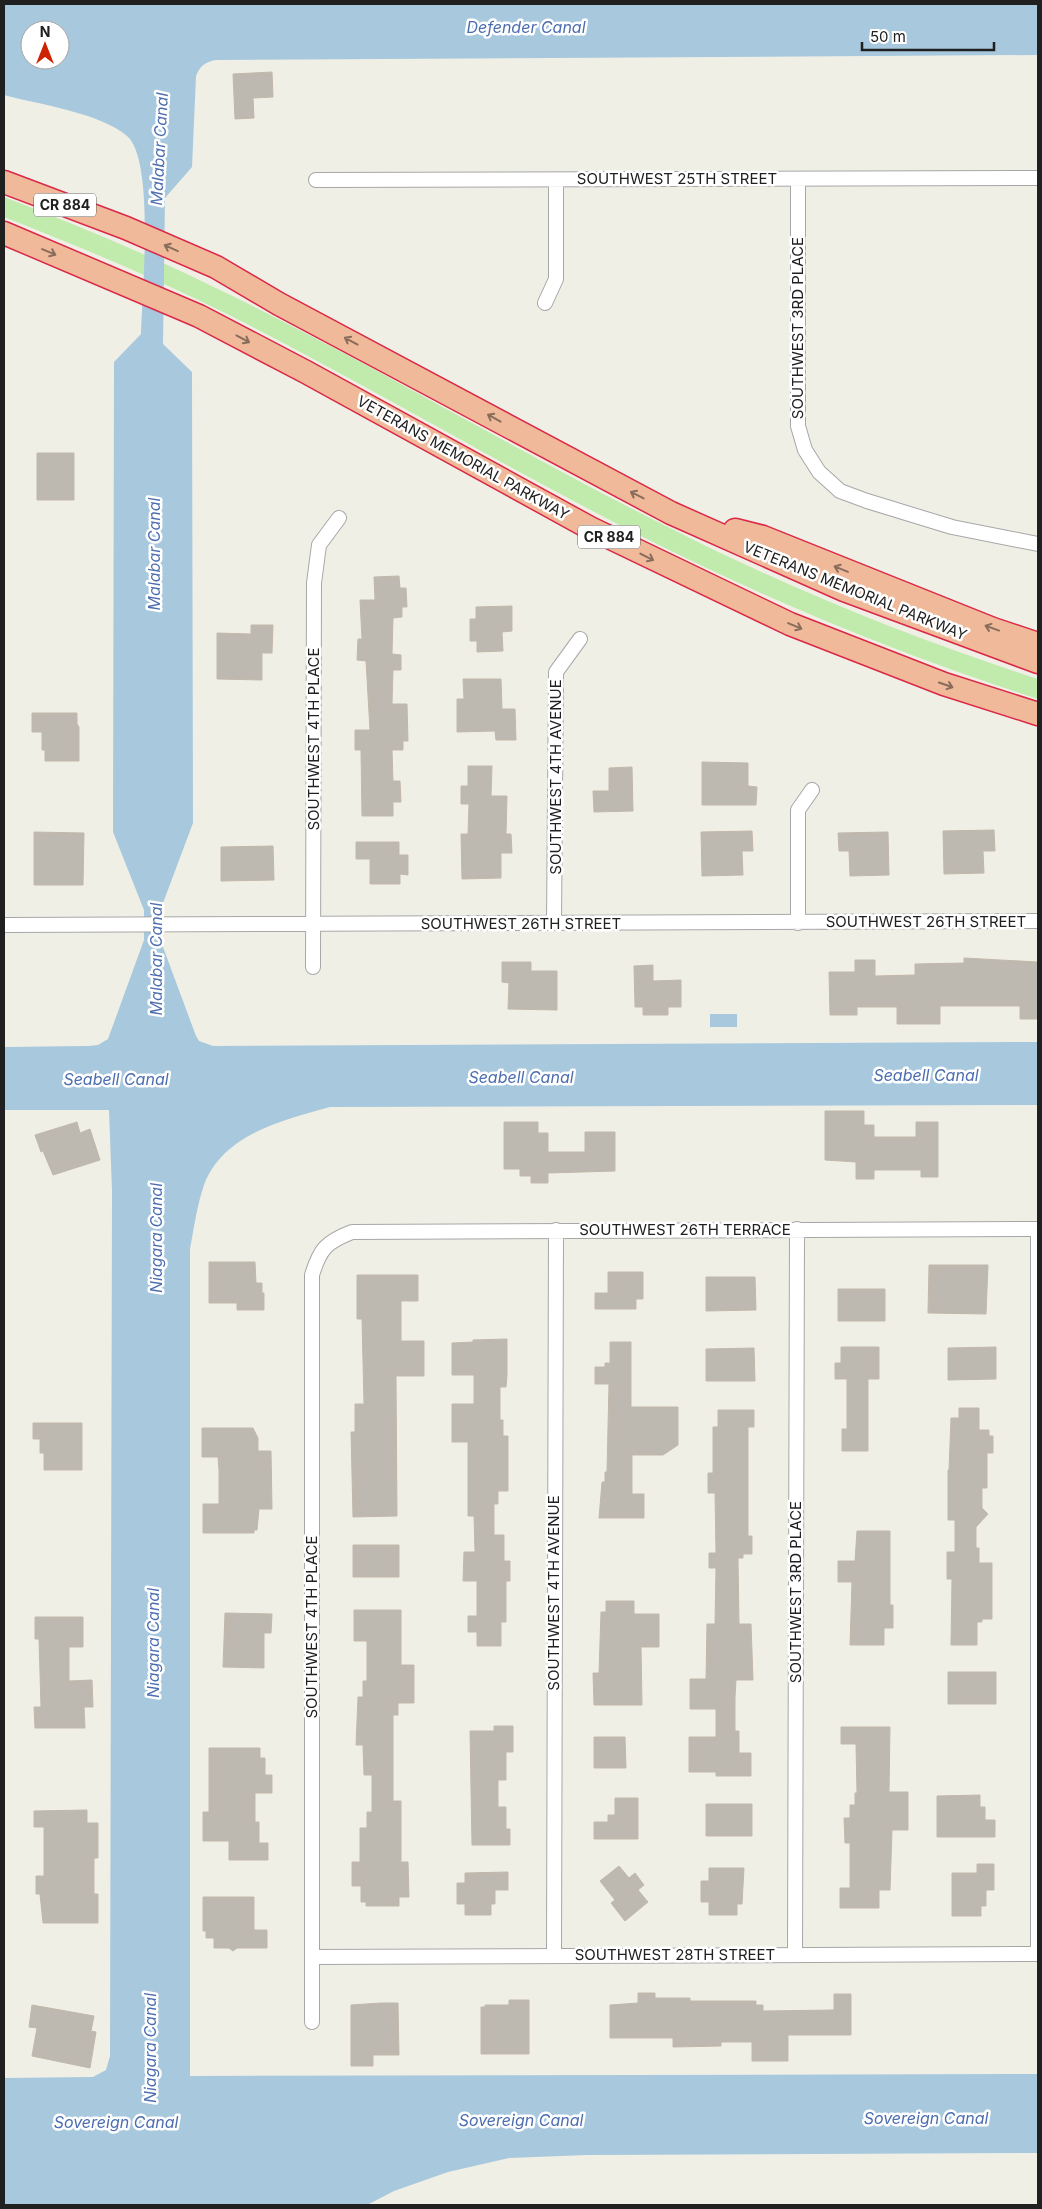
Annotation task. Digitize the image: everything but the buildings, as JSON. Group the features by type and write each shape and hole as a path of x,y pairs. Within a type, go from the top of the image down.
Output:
{"highway":[{"name":"VETERANS MEMORIAL PARKWAY","path":"4,182 126,228 216,268 279,304 672,513 844,590 1038,662"},
{"name":"VETERANS MEMORIAL PARKWAY","path":"4,233 200,316 590,528 657,562 790,624 944,684 1038,714"},
{"path":"672,513 762,537 993,629 1038,644"}],"street":[{"name":"SOUTHWEST 25TH STREET","path":"316,180 1038,178"},
{"name":"SOUTHWEST 3RD PLACE","path":"798,179 798,426 805,450 819,472 840,491 867,501 952,527 1038,544"},
{"path":"545,303 556,279 556,180"},
{"name":"SOUTHWEST 4TH PLACE","path":"314,967 314,583 320,545 339,518"},
{"name":"SOUTHWEST 4TH AVENUE","path":"554,923 556,672 580,639"},
{"path":"798,923 798,810 812,790"},
{"name":"SOUTHWEST 26TH STREET","path":"4,926 1038,921"},
{"path":"1038,1229 1038,1954"},
{"name":"SOUTHWEST 26TH TERRACE","path":"333,1239 352,1232 1038,1229"},
{"name":"SOUTHWEST 4TH AVENUE","path":"554,1955 556,1230"},
{"name":"SOUTHWEST 3RD PLACE","path":"795,1955 797,1230"},
{"name":"SOUTHWEST 4TH PLACE","path":"312,2022 312,1275 319,1254 333,1239"},
{"name":"SOUTHWEST 28TH STREET","path":"312,1957 1038,1954"}],"green space":[{"path":"4,197 113,241 277,318 615,500 761,572 852,611 944,647 1038,679 1038,699 920,658 843,628 728,578 664,547 538,482 351,379 225,313 115,262 4,217"}],"water":[{"path":"4,4 1038,4 1038,55 216,60 206,63 201,67 196,76 192,167 165,198 163,344 192,372 193,823 160,911 160,939 196,1036 199,1041 213,1046 1038,1042 1038,1105 330,1107 274,1124 240,1141 225,1153 213,1168 204,1185 190,1249 190,2076 1038,2074 1038,2153 587,2155 509,2158 448,2172 394,2191 367,2205 4,2205 4,2078 93,2077 106,2070 110,2056 112,1191 109,1110 4,1110 4,1047 89,1046 98,1045 108,1039 144,940 144,910 113,832 114,362 141,334 145,229 141,171 136,150 127,136 116,128 85,115 4,95"},
{"path":"710,1014 737,1014 737,1027 710,1027"}],"water label":[{"name":"Defender Canal","path":"526,27"},
{"name":"Malabar Canal","path":"159,149"},
{"name":"Malabar Canal","path":"154,554"},
{"name":"Malabar Canal","path":"156,959"},
{"name":"Seabell Canal","path":"926,1075"},
{"name":"Seabell Canal","path":"521,1077"},
{"name":"Seabell Canal","path":"116,1079"},
{"name":"Niagara Canal","path":"156,1238"},
{"name":"Niagara Canal","path":"153,1643"},
{"name":"Niagara Canal","path":"150,2048"},
{"name":"Sovereign Canal","path":"926,2118"},
{"name":"Sovereign Canal","path":"521,2120"},
{"name":"Sovereign Canal","path":"116,2122"}]}
